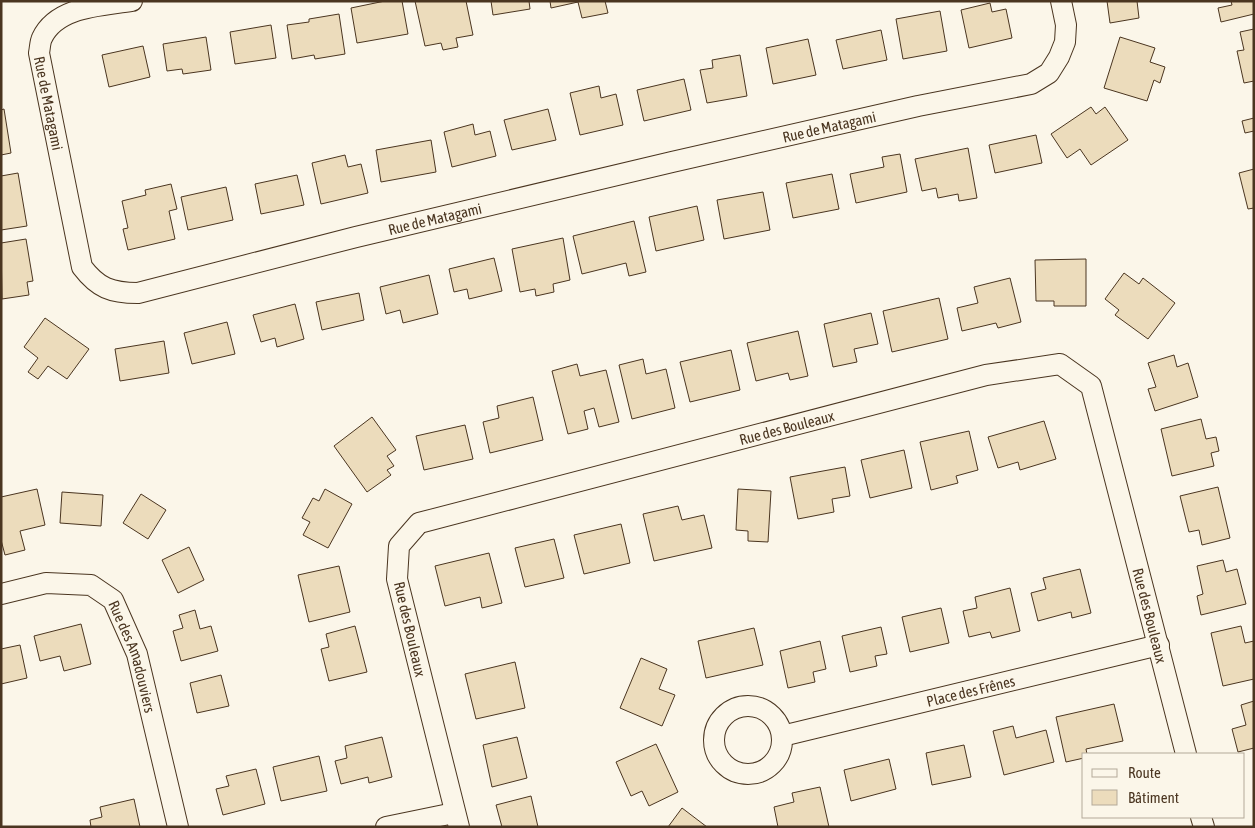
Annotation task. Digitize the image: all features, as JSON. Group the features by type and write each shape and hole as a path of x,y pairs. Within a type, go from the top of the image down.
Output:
{"street":[{"name":"Rue de Matagami","path":"132,1 83,9 56,20 41,39 39,53 82,266 91,279 105,288 120,293 138,294 356,238 672,162 918,106 1031,84 1049,73 1059,58 1065,42 1066,25 1061,1"},
{"name":"Rue des Bouleaux","path":"456,820 397,579 399,546 419,523 986,375 1060,364 1091,386 1186,753"},
{"name":"Rue des Amadouviers","path":"1,594 46,583 91,585 113,600 138,654 178,827"},
{"name":"Place des Frênes","path":"782,736 1159,645"},
{"path":"386,827 456,820"}],"building":[{"path":"385,1 402,1 408,34 357,43 351,8"},
{"path":"415,1 466,1 473,35 456,38 458,47 443,50 441,43 425,46"},
{"path":"491,1 529,1 530,9 493,15"},
{"path":"550,1 605,1 608,13 582,18 578,2 551,8"},
{"path":"1107,1 1137,1 1139,18 1110,23"},
{"path":"1231,1 1254,1 1254,14 1221,22 1218,8 1232,5"},
{"path":"990,3 992,12 1006,9 1012,38 969,48 961,10"},
{"path":"940,11 947,51 903,59 896,19"},
{"path":"339,14 345,54 315,59 314,55 292,59 287,25 309,22 309,19"},
{"path":"271,25 276,58 235,64 230,32"},
{"path":"1254,29 1254,81 1244,83 1237,51 1244,50 1240,32"},
{"path":"881,30 887,60 843,69 836,40"},
{"path":"206,37 211,70 183,74 182,69 167,71 163,44"},
{"path":"1120,37 1155,48 1150,62 1165,67 1160,83 1154,80 1147,101 1104,88"},
{"path":"808,39 816,75 773,84 766,48"},
{"path":"143,46 150,77 109,87 102,55"},
{"path":"740,55 747,96 707,103 700,70 713,68 712,60"},
{"path":"684,79 691,110 644,121 637,90"},
{"path":"599,86 601,98 616,94 623,125 580,135 570,93"},
{"path":"1091,107 1096,114 1105,107 1128,140 1091,165 1080,149 1067,158 1051,134"},
{"path":"4,109 11,153 1,155 1,110"},
{"path":"548,109 556,140 512,150 504,120"},
{"path":"1254,118 1254,131 1245,133 1242,121"},
{"path":"473,124 475,135 490,131 496,156 452,167 444,132"},
{"path":"1036,135 1042,163 995,173 989,145"},
{"path":"431,140 436,172 381,182 376,150"},
{"path":"968,148 977,198 959,201 958,194 938,198 936,188 922,191 915,159"},
{"path":"900,154 907,192 856,203 850,174 884,167 882,157"},
{"path":"345,155 348,167 361,164 368,193 321,204 312,163"},
{"path":"1254,169 1254,208 1248,209 1239,173"},
{"path":"18,173 27,226 1,230 1,176"},
{"path":"832,174 839,209 793,218 786,183"},
{"path":"297,175 304,205 261,214 255,184"},
{"path":"171,184 177,209 169,211 175,239 128,250 123,229 128,228 122,201 146,195 145,190"},
{"path":"226,187 233,220 188,230 181,197"},
{"path":"763,192 770,230 724,239 717,200"},
{"path":"697,206 704,240 656,251 649,217"},
{"path":"634,221 646,272 629,276 626,263 582,274 573,236"},
{"path":"563,238 570,280 553,284 554,292 536,296 535,289 520,292 512,249"},
{"path":"26,239 33,281 27,282 29,295 2,299 1,243"},
{"path":"494,258 502,291 469,299 467,289 454,292 449,269"},
{"path":"1086,259 1086,306 1054,306 1054,301 1036,301 1035,260"},
{"path":"1124,273 1139,284 1143,278 1175,303 1148,339 1115,315 1119,310 1105,299"},
{"path":"429,275 438,314 403,323 400,310 386,314 380,287"},
{"path":"1010,278 1021,322 998,328 996,323 962,331 957,308 978,303 974,287"},
{"path":"359,293 364,320 322,330 316,302"},
{"path":"939,298 948,339 892,352 883,311"},
{"path":"295,304 304,339 277,347 275,338 261,342 253,315"},
{"path":"871,313 878,344 854,349 857,362 833,367 824,324"},
{"path":"45,318 89,349 67,379 48,366 38,379 28,372 38,358 24,347"},
{"path":"227,322 235,354 192,364 184,333"},
{"path":"798,331 808,376 790,380 788,373 756,381 747,343"},
{"path":"164,341 169,373 120,381 115,349"},
{"path":"731,350 740,390 690,402 680,362"},
{"path":"1174,355 1177,367 1188,363 1198,397 1155,411 1148,389 1156,387 1148,363"},
{"path":"643,359 646,374 666,369 675,408 632,419 619,365"},
{"path":"577,364 580,376 606,370 619,422 599,427 594,408 584,411 588,429 568,434 552,371"},
{"path":"533,397 543,440 490,453 483,422 499,418 497,406"},
{"path":"372,417 396,450 387,456 394,466 387,470 391,475 367,492 334,446"},
{"path":"1201,419 1206,439 1216,437 1219,451 1211,453 1214,466 1172,476 1161,429"},
{"path":"1044,421 1056,459 1020,470 1018,462 998,468 988,437"},
{"path":"465,425 473,459 424,470 416,436"},
{"path":"969,431 978,470 956,476 958,483 931,490 920,442"},
{"path":"904,450 912,488 870,498 861,460"},
{"path":"845,467 850,496 832,499 834,512 798,519 790,477"},
{"path":"1218,487 1230,538 1202,545 1199,530 1189,532 1180,496"},
{"path":"37,489 45,525 20,531 25,550 5,555 1,540 1,497"},
{"path":"325,489 352,504 328,548 303,535 310,522 302,518 313,498 319,501"},
{"path":"738,489 771,491 768,542 748,541 748,531 736,530"},
{"path":"62,492 103,495 101,526 60,523"},
{"path":"141,494 166,510 148,539 123,523"},
{"path":"678,506 682,520 704,515 712,548 654,561 643,514"},
{"path":"621,524 630,563 584,574 574,535"},
{"path":"554,539 564,578 525,587 515,548"},
{"path":"189,547 204,580 178,593 162,560"},
{"path":"489,553 502,603 482,608 480,597 445,606 435,566"},
{"path":"1223,560 1226,572 1237,569 1246,604 1201,615 1197,596 1203,594 1197,566"},
{"path":"339,566 350,612 309,622 298,575"},
{"path":"1080,569 1091,613 1072,618 1071,612 1038,621 1031,593 1046,589 1043,578"},
{"path":"1010,588 1020,631 992,638 990,632 969,637 963,611 977,608 975,597"},
{"path":"941,608 949,643 910,652 902,617"},
{"path":"195,610 200,629 211,626 218,651 181,661 173,631 183,628 179,615"},
{"path":"81,624 91,664 64,671 60,656 40,661 34,636"},
{"path":"355,626 367,672 329,681 321,649 329,647 326,634"},
{"path":"1241,626 1245,643 1254,641 1254,679 1223,686 1211,633"},
{"path":"881,627 887,654 875,656 877,666 850,672 842,636"},
{"path":"754,628 763,665 706,678 698,641"},
{"path":"820,641 826,669 813,672 815,682 788,688 780,651"},
{"path":"20,645 27,678 1,684 1,649"},
{"path":"641,658 667,669 659,689 675,695 662,726 620,708"},
{"path":"515,662 525,708 476,719 465,674"},
{"path":"221,675 229,706 197,713 190,683"},
{"path":"1254,701 1254,748 1238,752 1232,729 1246,725 1241,705"},
{"path":"1114,704 1123,741 1086,749 1087,753 1082,753 1082,758 1066,762 1056,717"},
{"path":"1013,726 1016,738 1046,730 1054,762 1004,775 993,731"},
{"path":"382,737 392,777 369,783 368,777 341,784 335,761 347,758 345,746"},
{"path":"517,737 527,778 492,787 483,745"},
{"path":"656,744 678,792 649,806 642,791 631,796 616,762"},
{"path":"964,745 971,777 932,785 926,753"},
{"path":"319,756 327,791 281,801 273,767"},
{"path":"889,759 896,789 851,801 844,770"},
{"path":"256,769 265,804 223,815 216,789 229,786 226,776"},
{"path":"820,787 829,827 778,827 774,807 794,802 792,793"},
{"path":"531,796 538,827 502,827 496,805"},
{"path":"134,799 140,827 91,827 90,820 102,817 100,807"},
{"path":"682,808 707,827 668,827"}]}
